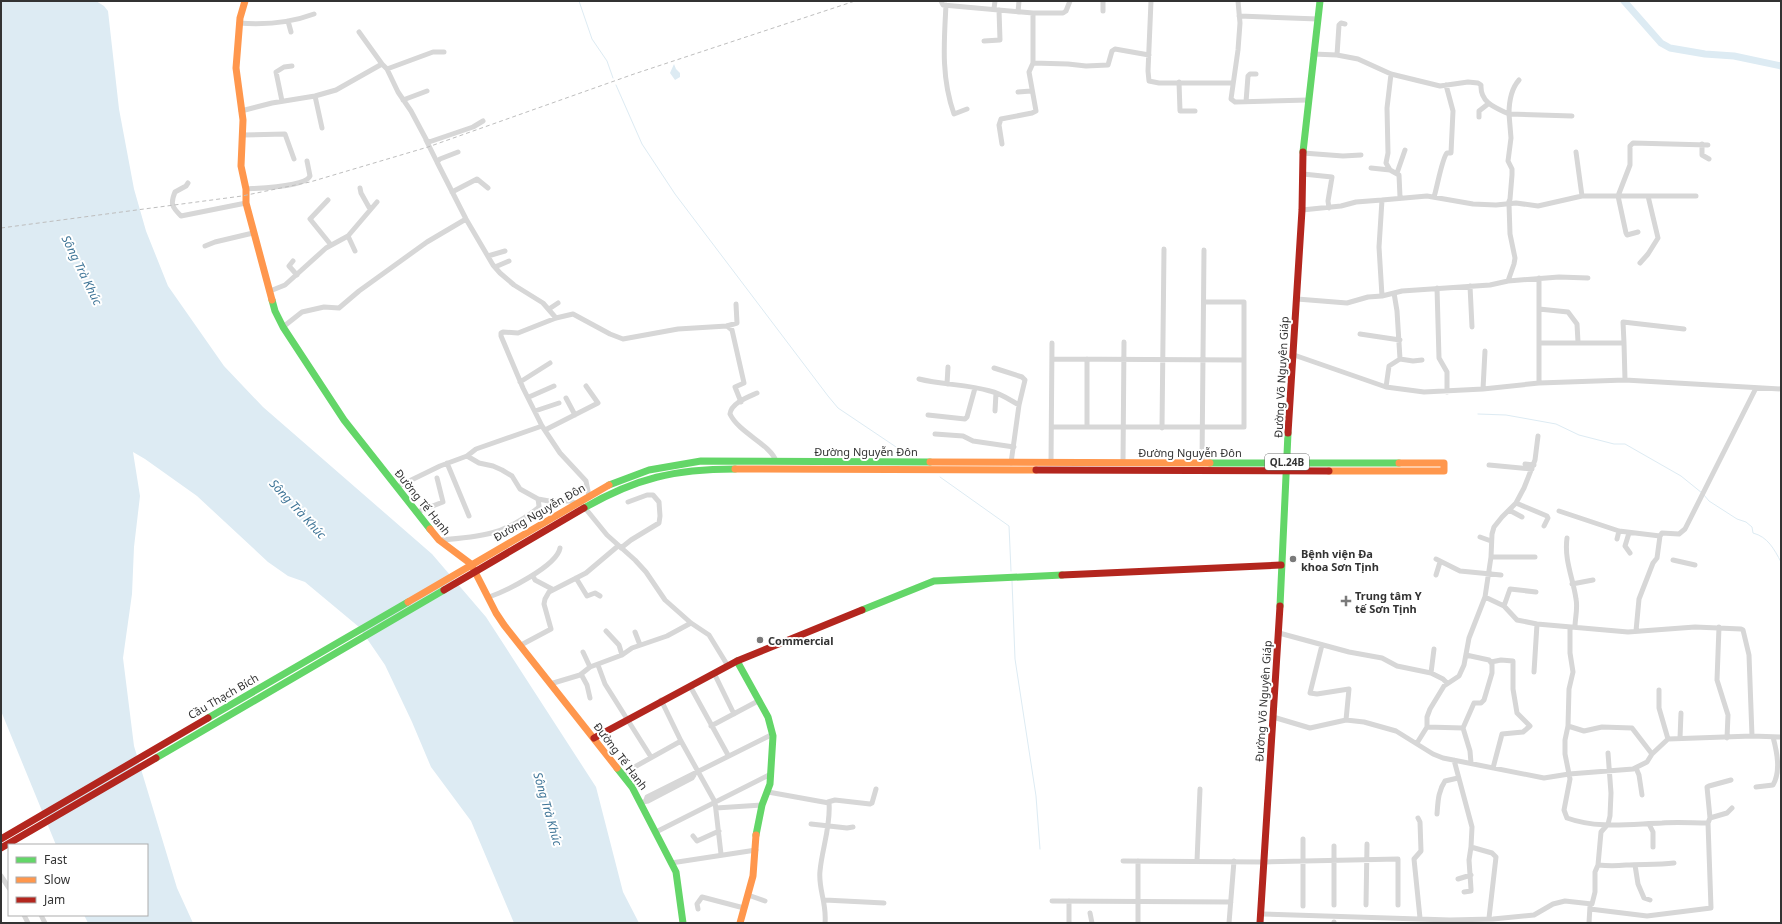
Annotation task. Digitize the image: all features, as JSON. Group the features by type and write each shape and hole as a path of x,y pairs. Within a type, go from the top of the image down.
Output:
{"main road":[{"name":"Đường Tế Hanh","path":"245,1 239,22 236,68 241,111 241,166 246,189 246,201 253,233 275,311 283,327 344,420 439,540 473,568 496,613 550,684 644,801 656,832 676,872 679,885 683,923"},
{"name":"Đường Võ Nguyên Giáp","path":"1260,923 1279,633 1281,565 1294,355 1304,153 1308,100 1320,1"},
{"name":"Đường Nguyễn Đôn","path":"473,568 589,496 616,481 646,469 664,465 701,461 776,461 883,466"},
{"name":"Đường Nguyễn Đôn","path":"473,568 618,489 635,482 676,471 883,466 1123,467 1202,463 1444,463 1444,471 1202,471 1123,467"},
{"path":"1202,463 1202,471"},
{"path":"576,504 582,509"},
{"path":"594,738 662,700 737,661 934,581 1281,565"},
{"path":"457,577 473,568"},
{"name":"Cầu Thạch Bích","path":"2,838 457,577"},
{"name":"Cầu Thạch Bích","path":"4,846 457,577"},
{"path":"737,661 768,717 773,734 771,774 768,792 762,805 756,835 756,850 752,876 740,923"}],"street":[{"path":"941,1 943,5 1033,13 1063,13 1066,11 1070,1"},
{"path":"984,41 1000,40 995,1"},
{"path":"1018,12 1019,1"},
{"path":"1103,1 1103,11"},
{"path":"1152,1 1149,81 1232,83"},
{"path":"1238,1 1238,57 1232,83 1231,99 1235,102 1308,100"},
{"path":"946,5 943,50 944,73 954,114 967,109"},
{"path":"1002,144 999,125 1000,119 1036,112 1031,91 1029,72 1033,63 1033,13"},
{"path":"239,22 270,24 314,14"},
{"path":"1239,16 1318,19"},
{"path":"288,21 291,32"},
{"path":"1337,55 1340,25 1345,24"},
{"path":"359,32 387,69 403,100 411,111 466,219 495,267 514,285 543,303 550,309 556,318"},
{"path":"1033,63 1108,66 1112,51 1114,49 1149,55"},
{"path":"387,69 432,52 444,52"},
{"path":"1313,54 1337,55 1358,59 1391,74 1440,86 1468,82 1478,83 1481,86 1480,92 1488,104 1509,114 1572,116"},
{"path":"241,111 282,101 315,96 336,90 382,64"},
{"path":"282,101 276,72 284,67 292,66"},
{"path":"1246,102 1248,76 1250,74 1256,74"},
{"path":"1390,170 1386,163 1388,153 1387,108 1391,74"},
{"path":"1508,281 1514,264 1508,204 1510,199 1512,175 1512,169 1508,161 1511,138 1509,114 1510,102 1514,88 1519,80"},
{"path":"1179,82 1180,111 1195,111"},
{"path":"1434,197 1444,157 1447,153 1451,153 1453,111 1446,85"},
{"path":"403,100 427,91"},
{"path":"1018,92 1031,91"},
{"path":"315,96 322,128"},
{"path":"1479,117 1479,111 1488,104"},
{"path":"426,140 429,142 460,132 483,121"},
{"path":"242,135 285,134 294,159"},
{"path":"1638,232 1626,234 1618,196 1630,165 1630,146 1633,143 1705,144 1702,155 1709,160"},
{"path":"1397,173 1405,150"},
{"path":"437,162 440,159 458,152"},
{"path":"1576,152 1582,196"},
{"path":"1304,153 1343,156 1361,155"},
{"path":"246,189 278,186 306,180 310,176 307,161"},
{"path":"1371,168 1390,170 1397,173 1400,179 1400,197"},
{"path":"1303,174 1332,177 1328,201 1329,208"},
{"path":"452,192 476,179 488,188"},
{"path":"188,183 186,186 174,192 171,201 172,206 181,216 246,201"},
{"path":"360,188 370,209"},
{"path":"1302,210 1329,208 1356,202 1400,197 1427,196 1473,204 1538,206 1582,196 1696,196"},
{"path":"1640,263 1648,254 1658,238 1648,196"},
{"path":"328,200 310,219 331,245"},
{"path":"1382,200 1379,247 1382,296"},
{"path":"270,292 285,285 331,245 348,236 376,202"},
{"path":"283,327 302,312 324,307 339,308 359,291 427,242 466,219"},
{"path":"205,246 253,233"},
{"path":"348,236 355,251"},
{"path":"1162,428 1164,249"},
{"path":"1202,463 1204,428 1204,250"},
{"path":"488,256 506,251"},
{"path":"293,261 289,266 297,275"},
{"path":"495,267 510,261"},
{"path":"1297,299 1347,303 1394,292 1470,286 1539,278 1588,278"},
{"path":"1539,278 1539,383"},
{"path":"1470,286 1472,326"},
{"path":"1437,288 1439,360 1447,372 1447,392"},
{"path":"1394,292 1400,340 1400,359"},
{"path":"1052,427 1244,428 1244,302 1204,302"},
{"path":"550,309 558,303"},
{"path":"589,496 586,481 560,453 543,428 520,382 501,333 518,333 556,318 575,314 610,334 623,339 678,329 727,326 737,323 736,304"},
{"path":"1539,309 1568,312 1577,324 1578,342"},
{"path":"1625,380 1623,322 1684,329"},
{"path":"727,326 732,330 744,383 735,387 741,402"},
{"path":"1360,334 1400,340"},
{"path":"1051,467 1052,342"},
{"path":"1123,467 1124,342"},
{"path":"1539,343 1578,342 1624,344"},
{"path":"1483,389 1485,351"},
{"path":"1294,355 1386,387 1424,392 1447,392 1539,383 1625,380 1781,389"},
{"path":"1052,358 1244,360"},
{"path":"1087,358 1087,427"},
{"path":"1386,387 1390,366 1400,359 1413,361 1422,360"},
{"path":"520,382 550,363"},
{"path":"947,384 948,367"},
{"path":"994,368 1024,378 1011,467"},
{"path":"919,379 934,383 975,388 996,393 1019,404"},
{"path":"528,397 554,386"},
{"path":"397,487 448,463 467,456 476,449 543,428 598,404 586,386"},
{"path":"928,415 965,419 967,417 975,388"},
{"path":"1559,511 1629,533 1660,536 1662,533 1679,534 1685,529 1756,388"},
{"path":"757,393 731,408 730,415 744,431 771,453 776,461"},
{"path":"994,411 996,393"},
{"path":"566,398 575,415"},
{"path":"535,411 559,403"},
{"path":"935,434 963,436 973,441 1014,447"},
{"path":"1417,743 1427,727 1428,713 1447,683 1459,676 1466,655 1469,638 1485,597 1494,527 1516,503 1533,463 1538,436"},
{"path":"467,456 479,463 493,466 512,476 520,489 538,499 549,501 570,501 576,504"},
{"path":"448,463 469,516"},
{"path":"1525,464 1533,463"},
{"path":"1489,465 1533,463"},
{"path":"417,512 443,502 437,478"},
{"path":"521,645 551,629 544,604 545,599 552,589 586,572 620,547 657,524 660,516 659,502 652,495 647,495 628,502"},
{"path":"439,540 474,538 502,531 538,508 538,499"},
{"path":"1516,503 1547,516 1548,518 1544,526"},
{"path":"582,509 646,572 665,600 691,623 709,635 728,666"},
{"path":"1509,510 1522,517"},
{"path":"1617,539 1620,531"},
{"path":"1629,533 1625,546 1630,553"},
{"path":"1636,631 1639,599 1653,563 1657,558 1660,536"},
{"path":"1480,537 1491,541"},
{"path":"1567,538 1566,550 1572,584 1577,601 1572,627 1570,654 1573,672 1569,689 1568,726 1565,740 1565,754 1569,774 1568,794 1564,810 1567,818 1579,822 1600,825 1709,821 1727,813 1732,808"},
{"path":"489,597 533,576 558,556 560,548"},
{"path":"1491,557 1535,557"},
{"path":"1673,560 1696,565"},
{"path":"1436,575 1438,561 1460,570 1487,575 1501,575"},
{"path":"533,576 535,580 552,589"},
{"path":"576,578 587,596 595,593 600,596"},
{"path":"1572,584 1593,580"},
{"path":"1504,606 1510,589 1536,592"},
{"path":"1485,597 1504,606 1517,620 1537,624 1623,632 1682,627 1719,627 1743,630 1749,655 1752,736"},
{"path":"550,684 581,674 590,667 598,665 640,645 662,638 691,623"},
{"path":"1534,672 1537,624"},
{"path":"1719,627 1717,680 1728,715 1727,738"},
{"path":"606,631 619,645 622,654"},
{"path":"635,632 640,645"},
{"path":"1279,633 1349,652 1373,655 1389,660 1392,664 1397,666 1431,673 1443,679 1447,683"},
{"path":"1322,645 1310,693 1317,694 1349,689 1346,720"},
{"path":"1431,673 1434,650"},
{"path":"583,652 590,667"},
{"path":"1466,655 1491,662 1501,660 1513,661 1513,689 1517,713 1530,726 1523,732 1502,734 1493,768"},
{"path":"1471,763 1470,751 1463,728 1474,703 1483,702 1484,700 1492,673 1491,662"},
{"path":"598,665 605,684 651,757"},
{"path":"581,674 587,685 590,698"},
{"path":"714,674 734,714"},
{"path":"690,686 728,755"},
{"path":"1659,690 1659,708 1668,739"},
{"path":"662,700 696,773 715,802 721,854"},
{"path":"711,726 758,701"},
{"path":"1680,738 1682,713"},
{"path":"1274,717 1312,728 1346,720 1364,722 1396,731 1433,754 1454,760 1544,778 1569,774 1636,768 1647,762 1652,754 1668,739 1704,739 1752,736 1781,737"},
{"path":"1568,726 1584,731 1602,728 1632,728 1652,754"},
{"path":"1427,727 1463,728"},
{"path":"644,801 648,801 692,778 696,773 728,755 773,734"},
{"path":"1756,787 1773,786 1776,780 1777,757 1773,737"},
{"path":"622,774 681,741"},
{"path":"1589,923 1590,907 1595,897 1595,872 1598,865 1601,832 1608,824 1611,793 1608,753"},
{"path":"1454,760 1472,827 1472,847 1470,860 1471,891 1464,892"},
{"path":"1636,768 1639,775 1642,795"},
{"path":"656,832 771,774"},
{"path":"1436,814 1440,790 1443,783 1445,781 1458,778"},
{"path":"1261,914 1400,920 1492,920 1534,915 1553,904 1565,901 1590,907 1647,916 1711,908 1707,787 1732,780"},
{"path":"768,792 828,802 835,800 870,804 872,803 876,789"},
{"path":"1197,861 1200,789"},
{"path":"825,923 825,900 821,890 820,872 830,805 828,802"},
{"path":"716,808 762,805"},
{"path":"1418,818 1420,822 1421,851 1414,859 1423,920"},
{"path":"812,824 841,827 853,826"},
{"path":"1649,824 1653,832 1652,847"},
{"path":"693,836 698,841 718,831"},
{"path":"1302,906 1303,839"},
{"path":"1366,844 1366,905"},
{"path":"1334,846 1334,905"},
{"path":"1472,847 1492,853 1496,857 1492,920"},
{"path":"671,863 721,854 756,850"},
{"path":"1123,861 1264,862 1398,859 1398,904"},
{"path":"1138,861 1138,923"},
{"path":"1229,923 1234,861"},
{"path":"1598,865 1618,867 1674,863"},
{"path":"1635,865 1638,884 1644,898 1650,900"},
{"path":"1458,879 1471,875"},
{"path":"1,876 8,886"},
{"path":"748,895 764,902"},
{"path":"698,909 697,904 702,897 744,908"},
{"path":"825,900 884,903"},
{"path":"1052,900 1231,902"},
{"path":"1069,901 1069,923"},
{"path":"1090,914 1092,923"}],"water":[{"name":"Sông Trà Khúc","path":"1,1 96,1 104,6 108,11 119,109 134,189 146,231 168,286 224,366 263,407 432,554 486,617 596,787 623,892 639,923 514,923 471,821 431,767 385,665 359,627 305,582 288,576 268,562 197,496 133,452 140,496 134,547 132,594 123,658 134,746 177,888 193,923 88,923 84,916 148,916 148,844 56,844 1,711"},
{"path":"674,64 680,73 680,77 675,80 670,73"}],"waterway":[{"path":"579,1 592,39 607,61 613,78"},
{"path":"1624,1 1661,43 1670,48 1705,54 1734,56 1781,66"},
{"path":"616,85 642,144 675,194 828,396 838,408 911,457"},
{"path":"1478,414 1506,415 1556,424 1579,435 1614,444 1625,444 1681,476 1702,493"},
{"path":"940,477 1009,526 1011,571"},
{"path":"1704,495 1709,501 1752,527 1753,533 1763,537 1767,541 1781,562"},
{"path":"1012,581 1015,659 1036,796 1040,849"}],"railway":[{"path":"1,228 242,196 310,182 428,147 634,74 855,1"}],"traffic: fast":[{"path":"1303,152 1320,1"},
{"path":"272,300 275,311 283,327 344,420 430,529"},
{"path":"1280,606 1288,433"},
{"path":"609,485 649,470 701,461 930,462"},
{"path":"1210,463 1399,463"},
{"path":"584,508 621,489 656,477 693,471 735,469"},
{"path":"862,610 934,581 1062,575"},
{"path":"156,758 444,590"},
{"path":"208,718 408,602"},
{"path":"737,661 768,717 773,736 770,784 762,805 756,835"},
{"path":"617,768 632,787 676,872 683,923"}],"traffic: slow":[{"path":"245,1 240,18 236,68 243,120 241,166 246,189 246,203 272,300"},
{"path":"930,462 1210,463"},
{"path":"1329,471 1444,471 1444,463 1399,463"},
{"path":"735,469 1036,470"},
{"path":"408,602 609,485"},
{"path":"430,529 439,540 471,564 496,613 504,625 617,768"},
{"path":"740,923 753,876 756,835"}],"traffic: jam":[{"path":"1288,433 1302,210 1303,152"},
{"path":"1036,470 1329,471"},
{"path":"444,590 584,508"},
{"path":"1062,575 1281,565"},
{"path":"1260,923 1280,606"},
{"path":"594,738 737,661 862,610"},
{"path":"1,839 208,718"},
{"path":"1,848 156,758"}],"place":[{"name":"Bệnh viện Đa khoa Sơn Tịnh","path":"1293,559"},
{"name":"Trung tâm Y tế Sơn Tịnh","path":"1346,601"},
{"name":"Commercial","path":"760,640"}]}
